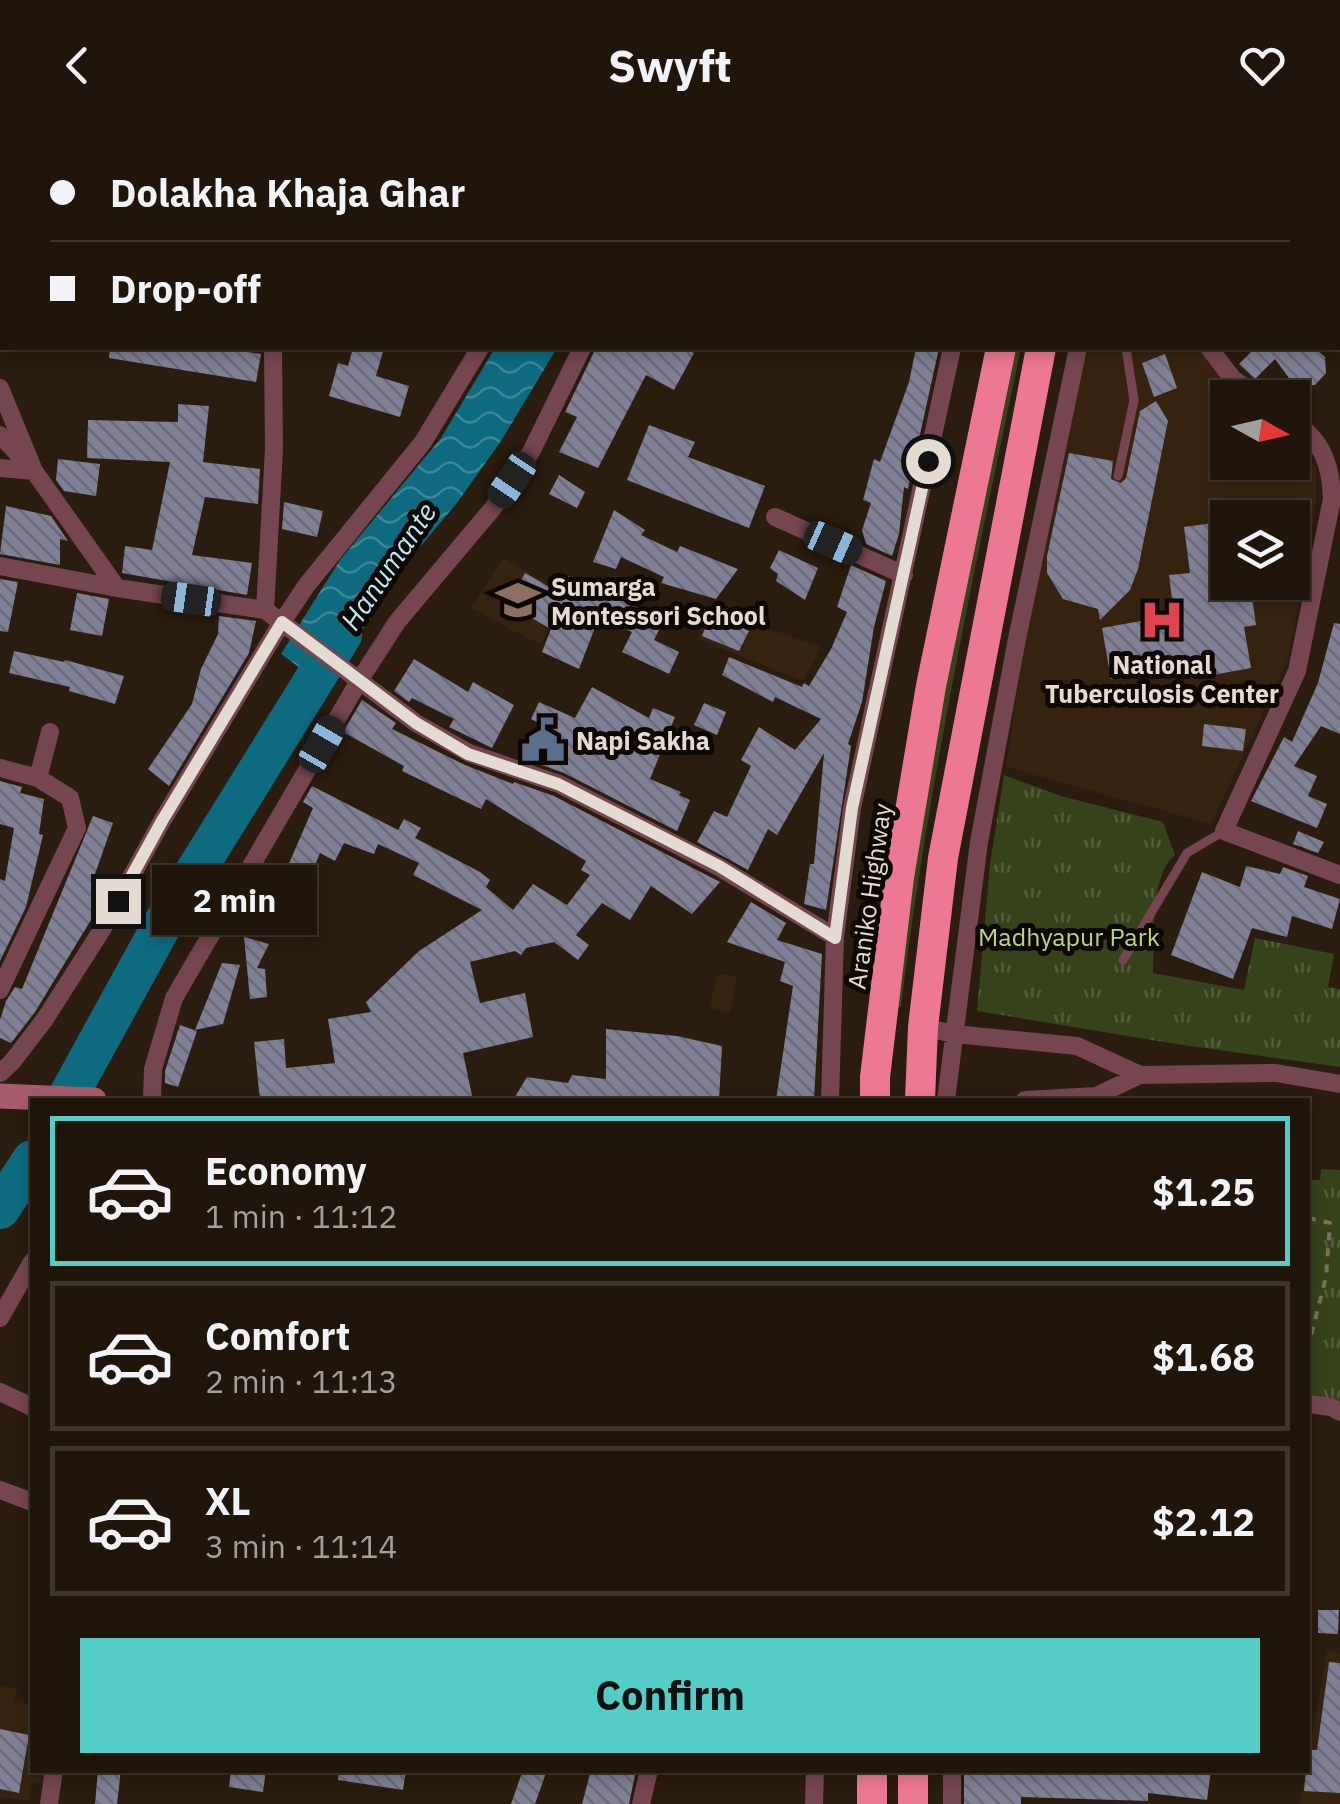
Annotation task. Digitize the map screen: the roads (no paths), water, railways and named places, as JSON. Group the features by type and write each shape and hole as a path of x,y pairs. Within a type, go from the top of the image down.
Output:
{"highway":[{"name":"Araniko Highway","path":"875,1098 900,878 924,724 1001,350"},
{"path":"920,1098 943,858 1041,350"},
{"path":"872,1773 872,1804"},
{"path":"913,1804 914,1773"}],"street":[{"path":"264,610 274,448 273,350"},
{"path":"0,1073 45,1019 94,943 162,821 288,625 306,586 423,442 479,350"},
{"path":"152,1098 152,1068 174,998 352,674 462,546 512,480 581,350"},
{"path":"830,1098 835,938 852,808 952,350"},
{"path":"946,1098 983,823 1078,350"},
{"path":"1211,350 1234,380"},
{"path":"0,388 34,471"},
{"path":"0,435 34,471 117,588"},
{"path":"1310,436 1326,457 1332,474 1332,499 1297,670 1224,831 1340,876"},
{"path":"0,468 34,471"},
{"path":"774,517 904,575"},
{"path":"0,566 264,610 416,723 468,754 558,784 719,866 835,938"},
{"path":"38,778 50,732"},
{"path":"0,768 38,778 70,798 77,828 0,990"},
{"path":"924,1026 954,1034 1076,1046 1140,1075"},
{"path":"1060,1098 1096,1096 1140,1075 1276,1073 1340,1084"},
{"path":"8,1097 37,1098"},
{"path":"0,1318 30,1266"},
{"path":"0,1392 30,1405"},
{"path":"1310,1404 1340,1412"},
{"path":"0,1490 30,1501"},
{"path":"48,1804 53,1773"},
{"path":"640,1804 648,1773"},
{"path":"814,1804 815,1773"},
{"path":"952,1773 952,1804"}],"lane":[{"path":"1118,476 1134,400 1126,350"},
{"path":"1123,960 1186,853 1224,831"}],"water":[{"path":"494,350 556,350 501,441 457,503 403,567 326,687 281,654 340,560 441,438"}],"waterway":[{"name":"Hanumante","path":"67,1098 162,925 342,635"},
{"name":"Hanumante","path":"0,1209 30,1163"}],"place":[{"name":"Sumarga Montessori School","path":"518,600"},
{"name":"National Tuberculosis Center","path":"1162,620"},
{"name":"Napi Sakha","path":"543,740"}],"park label":[{"name":"Madhyapur Park","path":"1069,936"}]}
